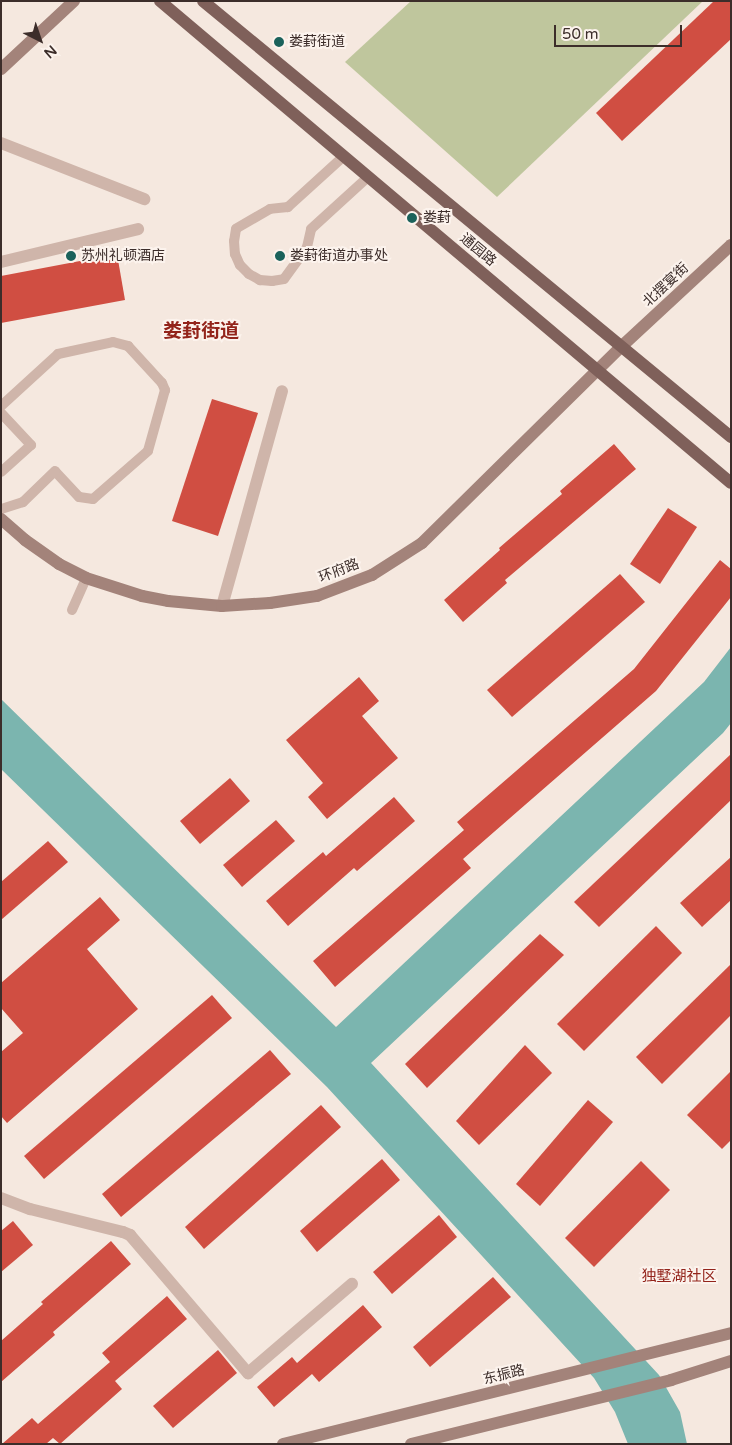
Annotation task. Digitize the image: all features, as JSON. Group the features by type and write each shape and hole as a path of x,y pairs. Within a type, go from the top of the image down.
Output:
{"main road":[{"name":"通园路","path":"160,1 598,372 731,482"},
{"name":"通园路","path":"202,1 622,346 731,438"}],"street":[{"path":"1,69 74,1"},
{"path":"1,143 144,199"},
{"path":"1,262 138,229"},
{"name":"北摆宴街","path":"622,346 731,245"},
{"name":"环府路","path":"1,519 32,545 86,578 118,590 168,601 222,606 270,603 317,596 372,575 422,543 598,372 622,346"},
{"path":"222,606 282,391"},
{"path":"1,1198 30,1209 130,1235 248,1373 352,1284"},
{"name":"东振路","path":"283,1444 308,1441 731,1333"},
{"path":"411,1444 671,1380 731,1361"}],"lane":[{"path":"344,156 288,207 270,209 236,229 235,254 240,265 249,274 260,280 284,279 308,247 311,229 368,177"},
{"path":"1,406 58,354 113,342 128,346 162,383 165,390 148,451 93,499 79,497 55,471 23,502 1,509"},
{"path":"1,412 31,445 1,472"},
{"path":"72,610 86,578"}],"green space":[{"path":"411,1 703,1 497,197 345,62"}],"water":[{"path":"731,647 731,723 723,733 371,1063 659,1375 680,1412 687,1444 628,1444 615,1412 594,1378 327,1087 1,769 1,699 336,1027 704,682"}],"building":[{"path":"714,1 731,1 731,39 622,141 596,113"},
{"path":"117,254 125,300 1,323 1,276"},
{"path":"212,399 258,413 218,536 172,521"},
{"path":"614,444 636,469 505,580 507,583 463,622 444,600 500,550 499,548 562,494 560,491"},
{"path":"668,508 697,527 660,584 630,564"},
{"path":"720,560 731,569 731,597 656,691 463,859 471,868 335,987 313,961 464,830 457,822 634,669"},
{"path":"620,574 645,602 512,717 487,690"},
{"path":"359,677 379,701 362,716 398,758 327,819 308,797 323,783 286,740"},
{"path":"731,754 731,800 599,927 574,902"},
{"path":"230,778 250,801 200,844 180,821"},
{"path":"394,797 415,821 357,871 354,868 288,926 266,901 323,852 326,856"},
{"path":"276,820 295,841 242,887 223,865"},
{"path":"48,841 68,862 1,920 1,882"},
{"path":"731,857 731,900 702,927 680,903"},
{"path":"100,897 120,920 87,949 138,1009 7,1123 1,1116 1,1052 23,1033 1,1008 1,983"},
{"path":"656,926 682,953 584,1051 557,1024"},
{"path":"540,934 564,955 427,1088 405,1064"},
{"path":"731,964 731,1015 662,1084 636,1057"},
{"path":"212,995 232,1018 44,1179 24,1156"},
{"path":"525,1045 552,1073 479,1145 456,1121"},
{"path":"270,1050 291,1074 121,1217 102,1194"},
{"path":"731,1071 731,1140 722,1149 687,1115"},
{"path":"588,1100 613,1122 540,1206 516,1184"},
{"path":"321,1105 341,1127 204,1249 185,1227"},
{"path":"382,1159 400,1180 317,1252 300,1231"},
{"path":"641,1161 670,1190 594,1267 565,1238"},
{"path":"439,1215 457,1237 392,1294 373,1272"},
{"path":"13,1221 33,1245 1,1272 1,1231"},
{"path":"111,1241 131,1264 53,1332 55,1335 1,1382 1,1341 43,1304 41,1302"},
{"path":"493,1277 511,1297 430,1367 413,1347"},
{"path":"167,1296 187,1319 115,1381 122,1389 60,1444 53,1438 46,1444 2,1444 32,1418 38,1424 110,1362 102,1353"},
{"path":"363,1305 382,1327 319,1382 312,1374 274,1407 257,1387 292,1357 297,1363"},
{"path":"218,1350 237,1373 173,1428 153,1406"}],"place":[{"name":"娄葑街道","path":"279,42"},
{"name":"娄葑","path":"412,218"},
{"name":"苏州礼顿酒店","path":"71,256"},
{"name":"娄葑街道办事处","path":"280,256"}],"district":[{"name":"娄葑街道","path":"201,332"},
{"name":"独墅湖社区","path":"679,1277"}]}
